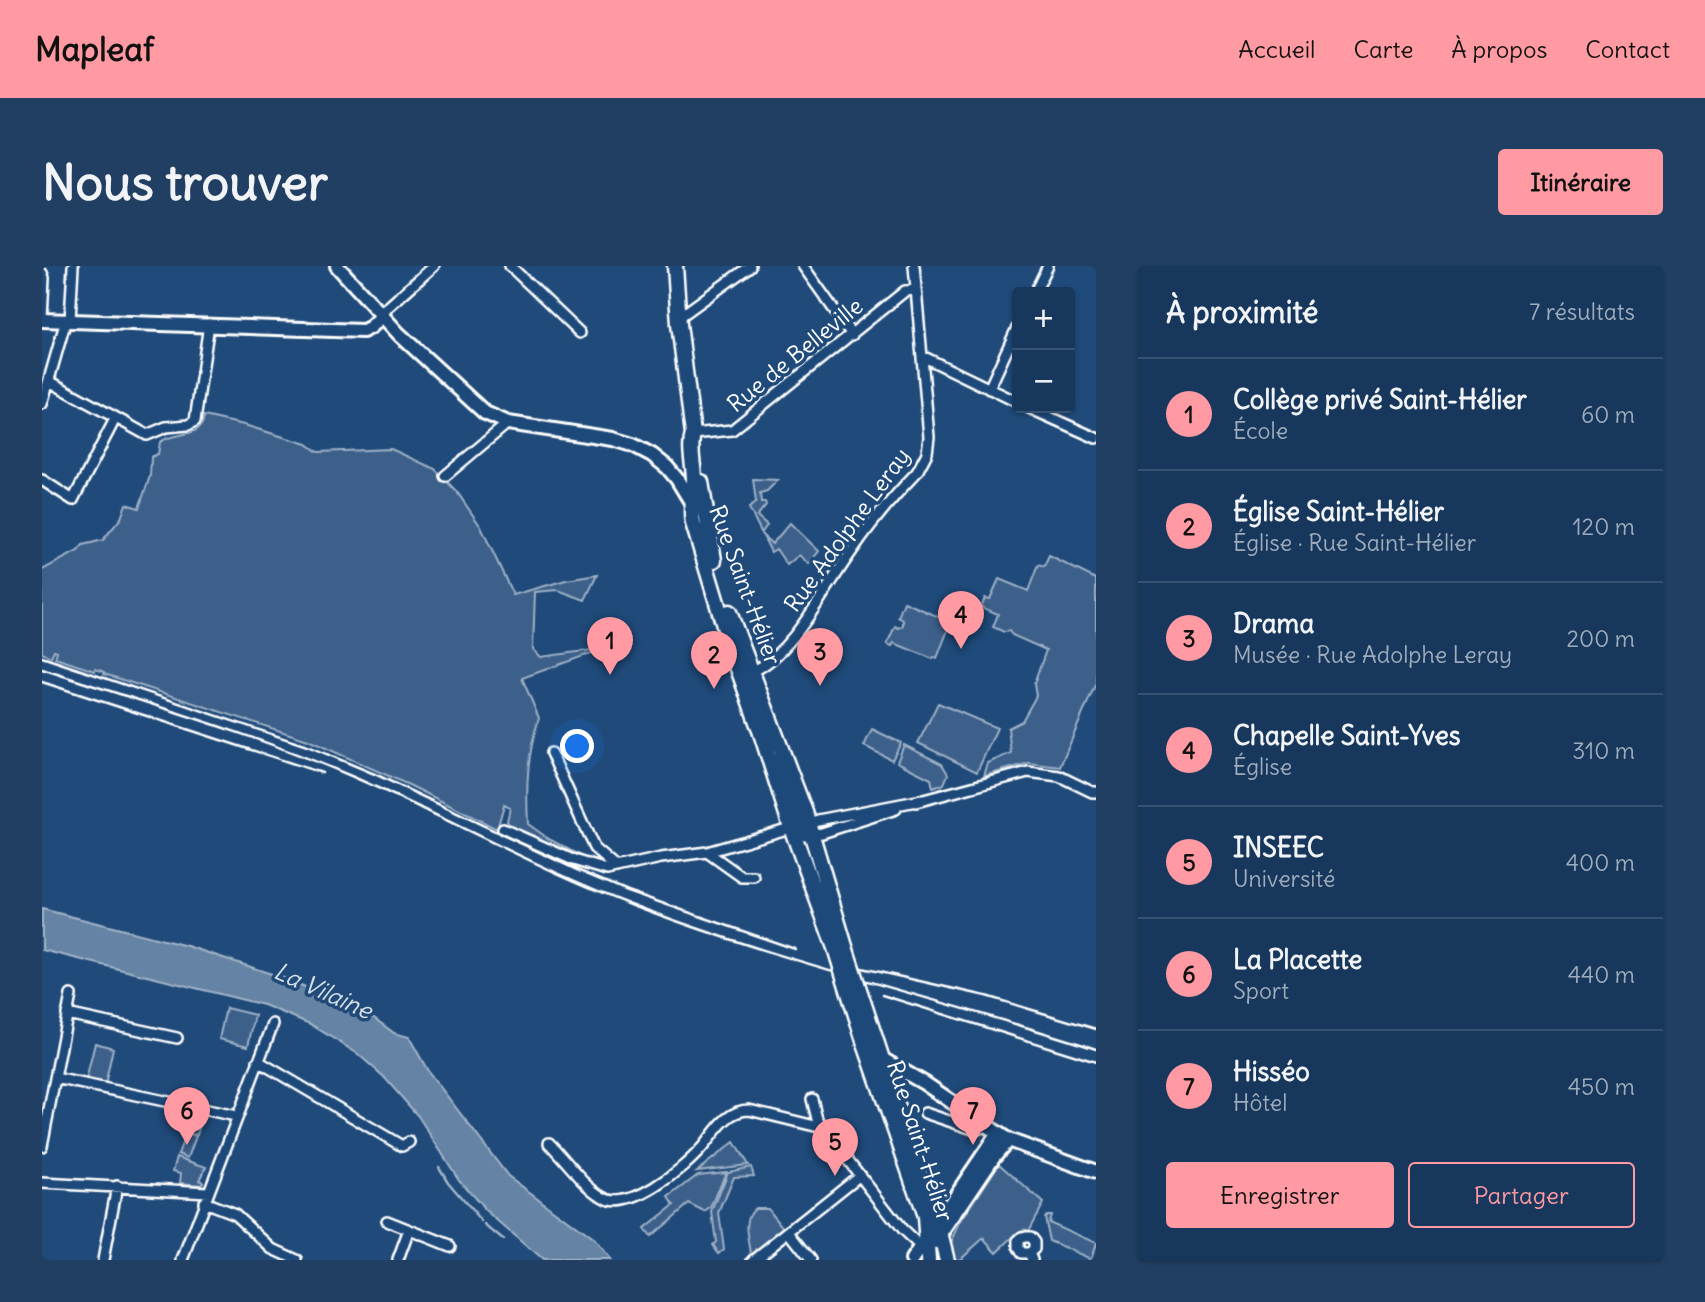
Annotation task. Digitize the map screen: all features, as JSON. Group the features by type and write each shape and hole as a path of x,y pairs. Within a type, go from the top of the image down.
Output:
{"main road":[{"path":"675,266 678,318 693,434 690,442 695,484 691,502"},
{"path":"693,434 698,441 703,508 714,560"},
{"name":"Rue Saint-Hélier","path":"691,502 714,560 762,736 803,827 925,1217 931,1247"},
{"name":"Rue Saint-Hélier","path":"691,502 693,523 803,827 841,949"},
{"path":"871,1044 882,1059"},
{"name":"Rue Saint-Hélier","path":"882,1059 931,1247 947,1260"}],"street":[{"path":"42,404 68,320 73,266"},
{"path":"337,266 381,317 476,406 508,423 612,439 633,445 667,467 691,502"},
{"path":"42,273 42,319 363,331 371,327 388,307 434,266"},
{"path":"510,266 580,333"},
{"path":"678,318 750,266"},
{"path":"803,266 852,335"},
{"path":"1038,287 1048,266"},
{"name":"Rue Adolphe Leray","path":"746,674 785,647 853,548 926,458 929,437 912,267"},
{"name":"Rue de Belleville","path":"693,434 732,430 905,291 916,290"},
{"path":"50,382 147,435 166,427 188,425 195,421 209,324"},
{"path":"989,389 1012,338"},
{"path":"922,356 1012,400"},
{"path":"1040,413 1096,438"},
{"path":"42,480 73,500 115,419"},
{"path":"445,476 508,423"},
{"path":"551,753 594,848 617,868"},
{"path":"503,829 573,860 607,870 707,852 1028,772 1059,776 1096,792"},
{"path":"707,852 742,877 754,877"},
{"path":"42,1146 71,995"},
{"path":"67,1014 177,1038"},
{"path":"183,1260 273,1024"},
{"path":"882,1059 924,1083 1003,1137 1096,1172"},
{"path":"258,1061 402,1146 409,1142"},
{"path":"55,1078 236,1116"},
{"path":"812,1099 817,1119 823,1128 902,1230 931,1247"},
{"path":"549,1143 602,1197 621,1201 644,1194 668,1177 699,1152 717,1128 740,1110 823,1128"},
{"path":"925,1113 975,1130 987,1125"},
{"path":"912,1260 931,1247 1003,1137"},
{"path":"753,1260 860,1175"},
{"path":"42,1184 208,1192"},
{"path":"103,1260 117,1186"},
{"path":"204,1202 235,1214 274,1249 297,1260"},
{"path":"387,1221 450,1246"},
{"path":"398,1260 409,1230"},
{"path":"789,1232 811,1260"}],"shaded area":[{"path":"204,416 307,444 318,452 391,449 435,469 457,492 481,527 513,595 566,580 597,575 585,600 558,590 535,592 533,649 541,657 591,650 592,653 522,678 539,718 528,771 528,824 586,859 511,827 507,821 510,808 504,805 497,829 411,786 308,740 104,674 96,669 95,671 55,658 57,651 54,650 51,657 42,653 42,570 78,551 83,545 103,540 121,518 126,504 139,508 150,476 151,457 158,454 160,442 193,432 202,424"},
{"path":"753,479 778,480 767,491 760,493 761,502 766,505 757,516 767,525 762,533 749,508 756,502"},
{"path":"790,523 819,551 809,564 799,555 787,565 776,549 771,552 763,536 772,544"},
{"path":"1049,556 1096,579 1096,683 1060,767 1029,763 984,776 988,763 1011,753 1008,728 1022,721 1036,696 1034,684 1046,650 1012,635 1009,631 1004,632 993,627 998,614 981,607 985,598 990,599 999,579 1028,591 1038,565 1044,567"},
{"path":"904,602 951,622 937,658 933,659 894,643 892,646 887,644 895,626 899,628 903,625 903,620 898,617"},
{"path":"938,703 997,728 977,772 918,743"},
{"path":"872,729 901,743 892,760 864,746"},
{"path":"904,745 942,764 948,774 944,784 933,788 931,779 897,762"},
{"name":"La Vilaine","path":"42,909 187,946 287,979 370,1015 394,1033 409,1037 428,1071 508,1176 594,1240 610,1260 542,1260 486,1211 459,1180 418,1116 384,1077 358,1054 310,1024 264,1005 42,950"},
{"path":"226,1008 255,1015 248,1046 219,1039"},
{"path":"95,1043 113,1048 105,1085 86,1080"},
{"path":"185,1110 203,1115 197,1135 190,1134 196,1136 188,1158 178,1154 186,1133 180,1131"},
{"path":"734,1142 748,1165 697,1171"},
{"path":"177,1157 206,1167 199,1180 203,1182 201,1185 180,1183 181,1173 173,1171"},
{"path":"999,1164 1043,1203 1028,1231 1024,1229 1018,1232 997,1252 984,1238 961,1258 954,1260 950,1245 960,1223"},
{"path":"751,1167 754,1176 734,1177 719,1213 724,1249 719,1253 713,1245 716,1242 712,1212 728,1172"},
{"path":"726,1172 711,1208 705,1212 689,1204 650,1237 644,1229 674,1205 669,1197 698,1175"},
{"path":"755,1208 768,1208 785,1229 751,1254 747,1223"},
{"path":"1050,1215 1048,1222 1096,1243 1091,1259 1049,1241 1044,1217"}],"waterway":[{"path":"439,1167 448,1182 482,1222"},
{"path":"485,1225 503,1240"}],"railway":[{"path":"42,657 310,747 377,775 627,891 795,949"},
{"path":"42,669 313,760 597,891 690,926 1096,1049"},
{"path":"42,682 322,773"},
{"path":"835,962 986,996 1096,1029"},
{"path":"882,995 1096,1062"}],"place":[{"name":"Chapelle Saint-Yves","path":"961,649"},
{"name":"Collège privé Saint-Hélier","path":"610,675"},
{"name":"Drama","path":"820,686"},
{"name":"Église Saint-Hélier","path":"714,689"},
{"name":"La Placette","path":"187,1145"},
{"name":"Hisséo","path":"973,1145"},
{"name":"INSEEC","path":"835,1176"}]}
